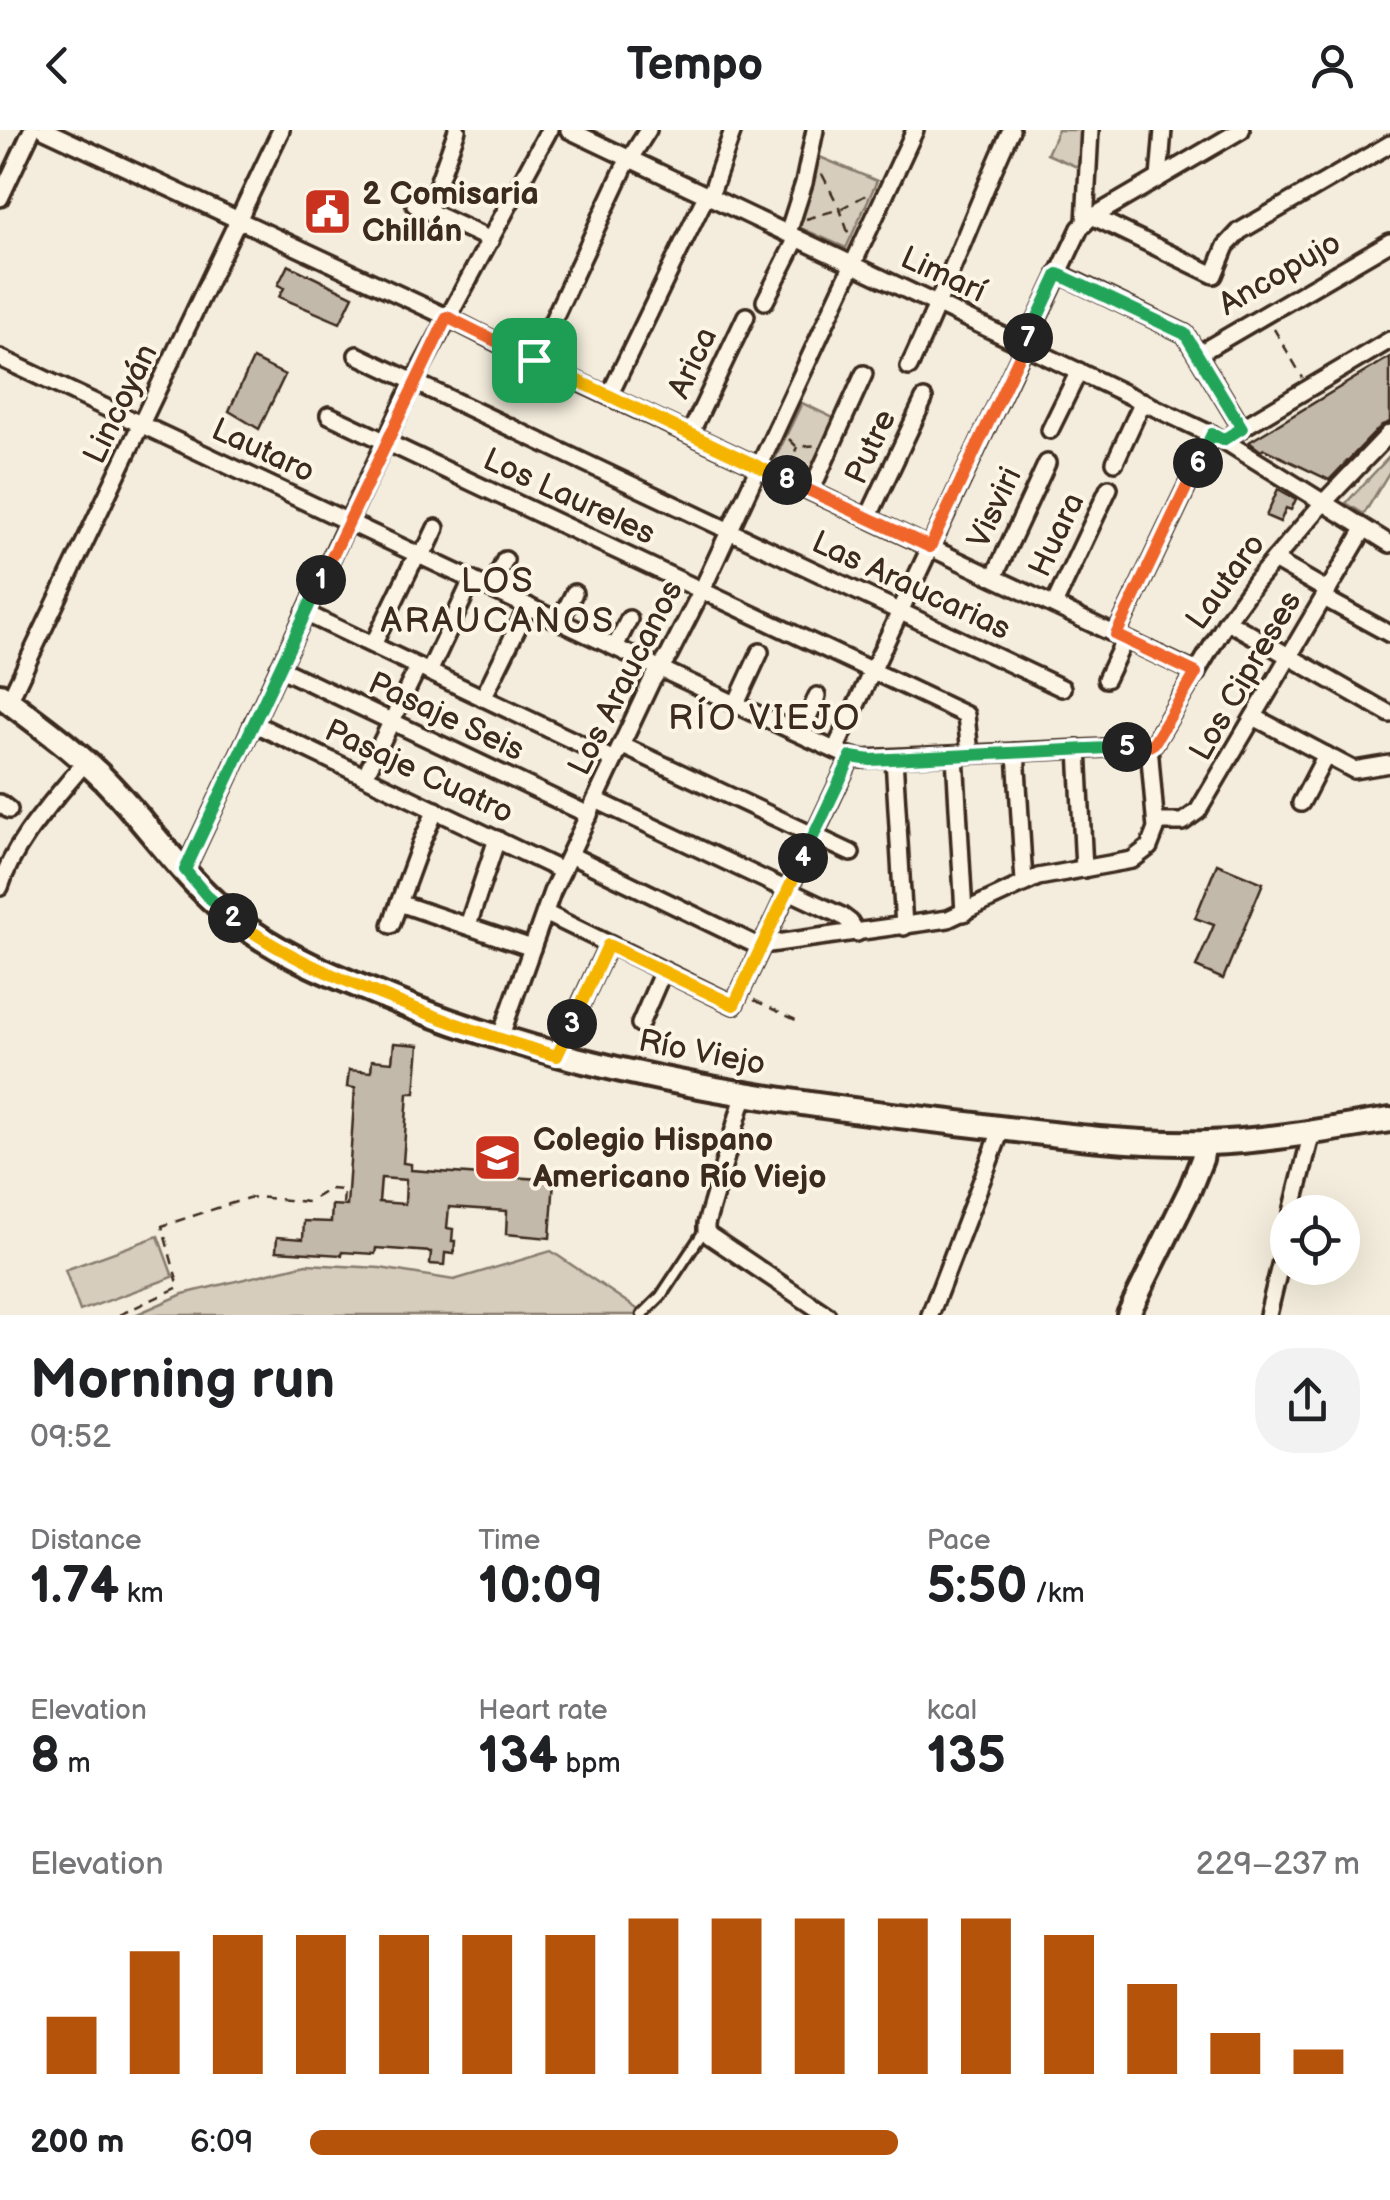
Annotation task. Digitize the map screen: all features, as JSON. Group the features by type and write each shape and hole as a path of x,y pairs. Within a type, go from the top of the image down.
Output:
{"main road":[{"name":"Río Viejo","path":"4,698 116,791 206,895 249,930 312,966 444,1020 557,1056 744,1096 1088,1138 1205,1143 1254,1140 1390,1120"}],"street":[{"path":"0,198 32,130"},
{"path":"45,130 1196,673"},
{"name":"Lincoyán","path":"4,698 142,425 282,130"},
{"path":"457,130 422,208 490,240"},
{"path":"185,870 414,382 549,130"},
{"name":"Limarí","path":"570,130 855,261 1218,437 1390,544"},
{"path":"534,360 624,168 648,130"},
{"path":"609,396 713,188 732,130"},
{"path":"766,301 792,232 815,130"},
{"name":"Los Araucanos","path":"500,1038 562,870 651,682 702,590 916,130"},
{"path":"910,367 1011,130"},
{"path":"1089,220 1090,130"},
{"path":"1159,178 1163,130"},
{"path":"544,914 664,971 736,999 814,836 872,670 1076,234 1089,220 1233,132"},
{"path":"1089,220 1214,275 1226,246 1240,231 1390,144"},
{"name":"Ancopujo","path":"1198,354 1390,242"},
{"path":"1058,274 1179,330 1190,340 1242,428"},
{"name":"Arica","path":"690,434 746,316"},
{"path":"1106,679 1121,637 1218,437 1242,428 1390,340"},
{"name":"Las Araucarias","path":"358,355 1062,688"},
{"name":"Lautaro","path":"0,358 843,754 871,760 1149,746 1158,739 1227,621 1255,582 1390,433"},
{"path":"1050,430 1079,371"},
{"path":"810,491 864,374"},
{"name":"Putre","path":"868,518 924,399"},
{"path":"1115,462 1143,401"},
{"name":"Los Laureles","path":"329,415 966,715 962,755"},
{"name":"Visviri","path":"994,577 1047,463"},
{"name":"Huara","path":"1054,606 1109,488"},
{"path":"374,645 412,564 436,528"},
{"name":"Los Cipreses","path":"1156,822 1183,822 1194,816 1364,529"},
{"path":"491,589 504,560"},
{"path":"1274,560 1390,634"},
{"path":"365,776 472,580"},
{"path":"560,621 574,592"},
{"path":"483,698 528,606"},
{"path":"305,613 483,698 851,853"},
{"path":"615,647 629,619"},
{"path":"1227,621 1390,714"},
{"path":"736,704 760,652"},
{"name":"Pasaje Seis","path":"279,668 392,722 788,890 846,918 857,932"},
{"path":"800,734 817,696"},
{"path":"1254,717 1354,770 1390,764"},
{"name":"Pasaje Cuatro","path":"253,723 562,870"},
{"path":"570,855 762,945 948,919 1038,877 1138,857 1152,841 1156,822 1149,746"},
{"path":"1078,748 1084,868"},
{"path":"1016,752 1024,882"},
{"path":"962,755 964,913"},
{"path":"1301,803 1326,755"},
{"path":"894,758 904,926"},
{"path":"0,887 19,845 85,762"},
{"path":"391,925 436,810"},
{"path":"468,925 497,839"},
{"path":"399,903 532,948"},
{"path":"557,1056 608,945"},
{"path":"640,1024 664,971"},
{"path":"744,1096 706,1228 710,1236 827,1315"},
{"path":"930,1315 1002,1128"},
{"path":"1296,1195 1312,1132"},
{"path":"1128,1315 1196,1177 1205,1143"},
{"path":"1268,1315 1275,1285"}],"lane":[{"path":"642,1315 661,1296 706,1228"}],"path":[{"path":"810,150 840,209 855,261"},
{"path":"792,232 892,180"},
{"path":"1266,314 1309,388"},
{"path":"776,428 798,447 832,443"},
{"path":"784,478 798,447"},
{"path":"736,999 798,1021"},
{"path":"119,1315 179,1287 162,1226 256,1197 308,1202 329,1189 344,1190 343,1206"}],"shaded area":[{"path":"1058,130 1083,130 1082,169 1047,154"},
{"path":"815,155 877,181 846,248 796,226"},
{"path":"802,403 840,421 813,477 775,459"},
{"path":"1390,456 1390,471 1364,514 1346,503"},
{"path":"158,1236 173,1277 80,1311 65,1270"},
{"path":"551,1251 646,1315 135,1315 183,1294 306,1264 380,1268 454,1280"}],"building":[{"path":"288,265 353,296 340,323 279,297 284,288 278,285"},
{"path":"1390,357 1390,422 1382,425 1329,480 1249,442"},
{"path":"253,359 285,375 259,429 229,411"},
{"path":"1278,489 1296,499 1291,510 1286,508 1280,522 1266,516"},
{"path":"1217,864 1263,883 1223,979 1196,967 1214,925 1195,918"},
{"path":"394,1043 419,1045 415,1093 408,1093 403,1163 411,1164 411,1170 554,1180 550,1238 506,1234 507,1211 449,1207 447,1228 453,1229 454,1254 445,1253 444,1265 430,1264 431,1252 376,1248 375,1254 342,1255 276,1251 277,1237 303,1239 304,1221 331,1222 332,1205 347,1206 355,1088 347,1087 349,1070 371,1072 372,1060 392,1062","holes":["381,1178 406,1180 405,1204 379,1202"]}],"place":[{"name":"2 Comisaria Chillán","path":"327,212"},
{"name":"Colegio Hispano Americano Río Viejo","path":"498,1158"}],"district":[{"name":"LOS ARAUCANOS","path":"498,601"},
{"name":"RÍO VIEJO","path":"765,718"}],"route":[{"path":"1058,274 1179,330 1190,340 1242,428 1223,440 1212,434 1116,635 1196,673 1158,739 1149,746 871,760 851,757 734,1005 608,945 557,1056 444,1020 312,966 249,930 206,895 185,870 447,317 534,360 930,547 1058,274"}]}
